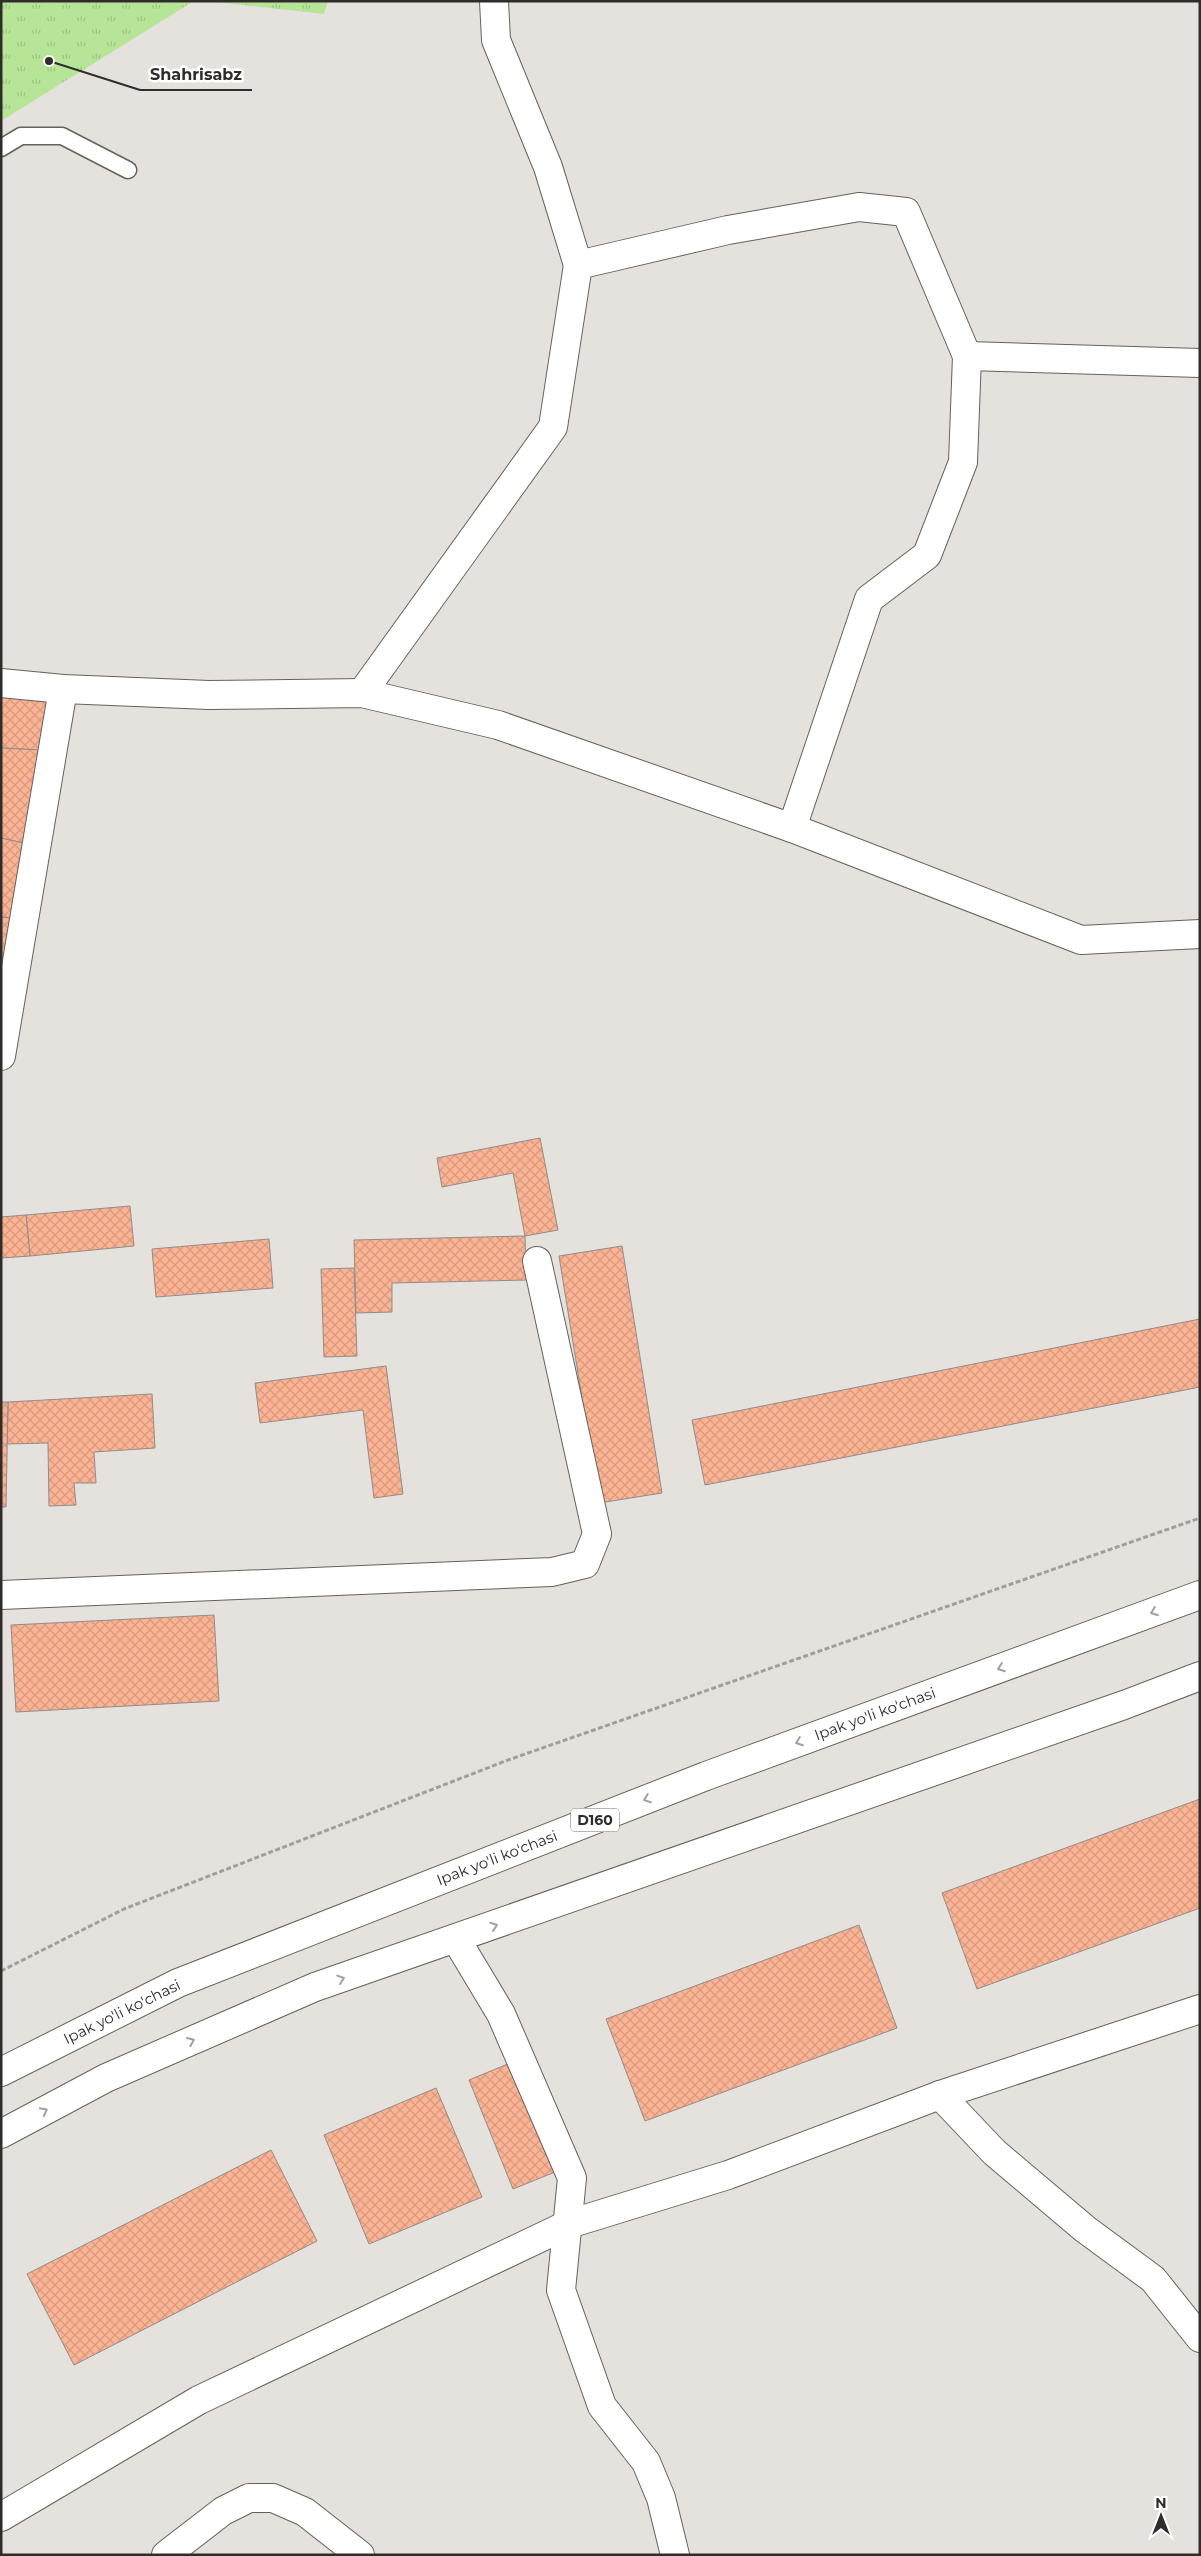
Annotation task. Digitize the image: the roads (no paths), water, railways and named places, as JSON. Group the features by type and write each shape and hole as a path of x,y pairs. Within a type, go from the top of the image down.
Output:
{"street":[{"path":"362,694 553,427 578,265 548,167 496,40 494,1"},
{"path":"578,265 728,230 859,207 906,212 967,356 963,462 927,555 869,599 792,828"},
{"path":"967,356 1200,363"},
{"path":"1,684 63,689 210,695 362,694 498,725 792,828 1081,940 1200,934"},
{"path":"1,1056 63,689"},
{"path":"1,1596 552,1572 585,1564 597,1534 537,1261"},
{"name":"Ipak yo'li ko'chasi","path":"1,2072 178,1983 706,1776 1200,1595"},
{"path":"1,2134 106,2078 315,1987 1115,1708 1200,1676"},
{"path":"456,1939 501,2014 572,2178 562,2290 602,2406 646,2462 661,2498 675,2555"},
{"path":"1,2517 199,2400 569,2224 728,2175 940,2095 1200,2009"},
{"path":"940,2095 994,2152 1085,2229 1153,2279 1200,2338"},
{"path":"166,2555 223,2510 249,2498 273,2498 305,2512 360,2555"}],"lane":[{"path":"1,148 21,136 62,136 128,170"}],"place":[{"name":"Shahrisabz","path":"49,61"}]}
